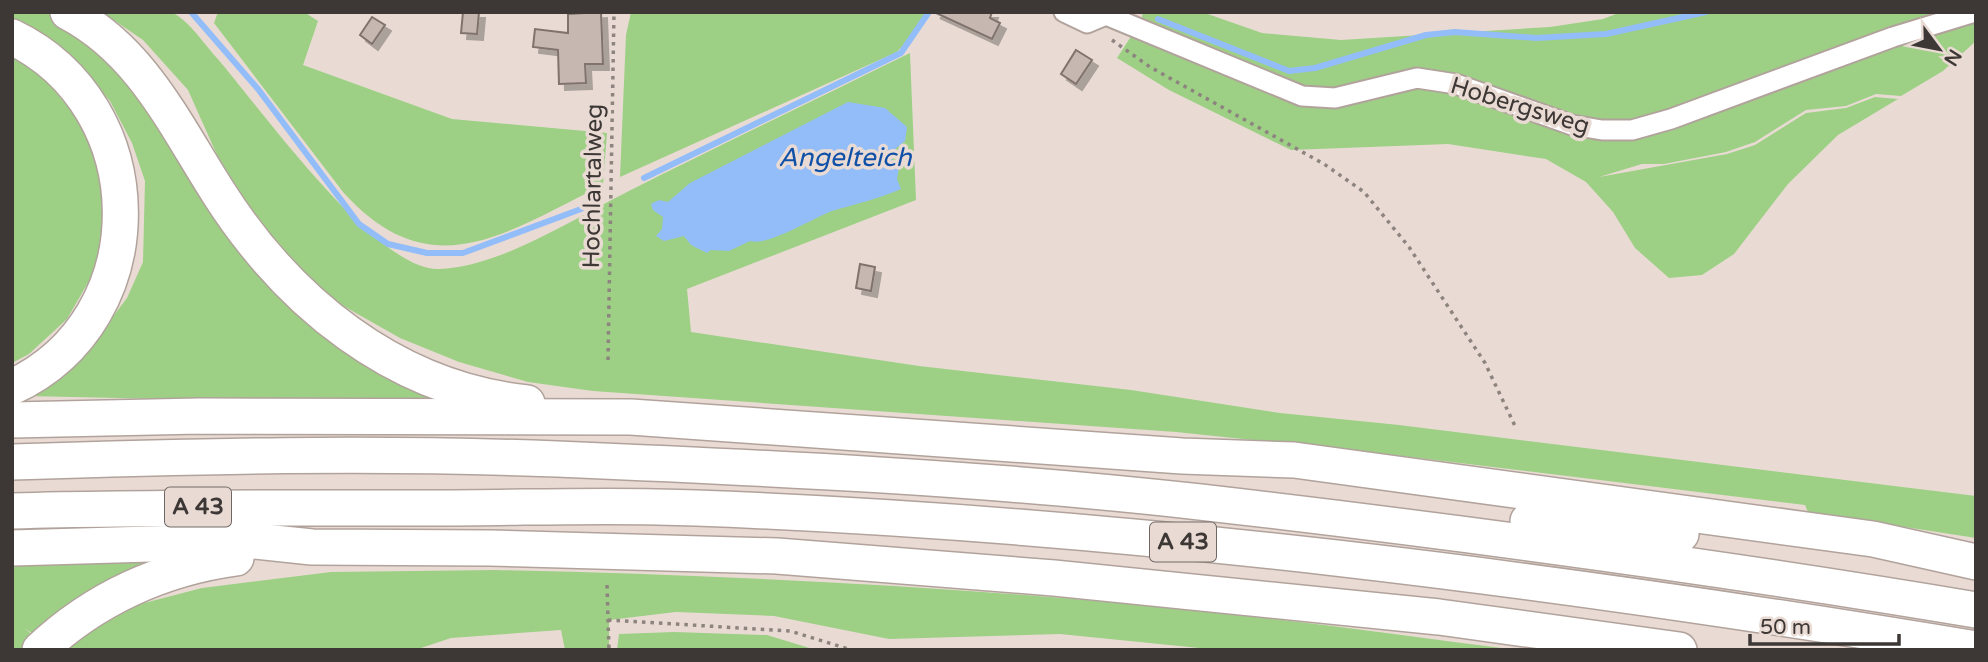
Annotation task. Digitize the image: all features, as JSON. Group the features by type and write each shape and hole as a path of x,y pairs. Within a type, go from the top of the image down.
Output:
{"highway":[{"path":"68,12 101,32 139,67 219,194 261,253 297,293 331,322 370,349 439,381 502,400 631,417 1182,456 1294,460 1873,539 1924,553"},
{"path":"12,37 62,71 90,110 118,166 123,215 113,274 92,317 62,354 36,375 12,387"},
{"path":"12,420 200,416 631,417"},
{"name":"A 43","path":"12,462 222,455 552,459 840,473 1197,502 1698,566 1976,610"},
{"name":"A 43","path":"12,511 157,507 692,507 947,522 1402,563 1708,605 1976,649"},
{"path":"1350,521 1427,513 1924,553 1976,562"},
{"path":"12,548 254,541 312,547 490,548 777,556 1054,578 1439,617 1679,650"},
{"path":"40,650 68,624 112,596 145,582 226,559 312,547"}],"street":[{"path":"1064,12 1087,23 1110,14"},
{"name":"Hobergsweg","path":"1110,14 1302,96 1335,98 1417,78 1456,84 1572,125 1602,130 1632,130 1671,119 1893,37 1975,12"}],"path":[{"name":"Hochlartalweg","path":"608,360 614,12"},
{"path":"1087,23 1150,67 1324,164 1364,192 1409,247 1485,363 1516,428"},
{"path":"607,585 609,650"},
{"path":"608,620 790,631 852,650"}],"green space":[{"path":"158,10 171,12 184,20 289,146 352,216 383,244 413,262 439,269 463,266 512,251 664,173 910,53 916,200 687,289 691,332 919,366 1131,390 1280,413 1399,425 1976,496 1976,538 1808,512 1805,505 1377,453 1176,432 593,391 528,382 459,362 400,338 324,295 271,242 217,155 188,90 143,40 102,12"},
{"path":"12,12 55,12 103,44 241,251 277,296 326,337 382,374 428,398 385,404 27,396 85,353 127,298 143,262 145,181 132,143 110,101 85,73 35,30 12,20"},
{"path":"218,12 304,12 318,21 303,65 452,119 607,133 603,185 502,234 470,243 439,245 407,239 376,222 343,192 214,23"},
{"path":"631,12 926,12 912,36 897,52 620,177 626,35"},
{"path":"1143,12 1202,12 1262,33 1341,40 1550,27 1603,19 1621,12 1976,12 1976,41 1943,71 1901,96 1876,94 1846,106 1806,110 1755,142 1726,152 1664,164 1642,164 1599,177 1727,154 1755,145 1806,113 1846,108 1875,97 1898,99 1838,135 1788,184 1734,254 1702,275 1669,278 1635,248 1613,212 1586,182 1546,159 1448,144 1291,150 1169,90 1117,58 1141,21"},
{"path":"12,49 24,54 98,143 109,224 93,274 67,319 29,354 12,363"},
{"path":"180,559 41,639 24,628 39,640 32,650 12,650 12,561"},
{"path":"495,570 761,579 1027,595 1242,615 1518,650 1219,650 1060,634 889,639 774,616 676,612 609,620 609,650 565,650 561,630 451,638 415,650 64,650 121,609 202,588 331,572"},
{"path":"674,632 767,635 816,650 617,650 619,634"}],"water":[{"name":"Angelteich","path":"848,102 885,108 907,127 905,141 894,150 892,160 899,167 897,179 901,189 835,210 768,240 750,241 729,251 711,250 707,253 691,245 684,236 664,241 656,236 662,229 663,217 653,210 651,204 659,200 668,202 690,183"}],"building":[{"path":"463,12 479,12 477,34 461,33"},
{"path":"601,12 603,64 585,64 586,83 559,84 558,50 533,47 535,29 568,33 568,14"},
{"path":"934,12 992,12 990,18 1000,23 992,39"},
{"path":"372,17 385,25 372,44 360,35"},
{"path":"1076,50 1092,60 1076,84 1061,74"},
{"path":"860,264 875,267 871,291 856,288"}],"waterway":[{"path":"191,12 258,89 359,224 388,244 427,253 463,253 581,209"},
{"path":"644,178 901,53 929,12"},
{"path":"1158,19 1289,71 1315,68 1426,35 1455,32 1536,38 1606,34 1706,12"}]}
